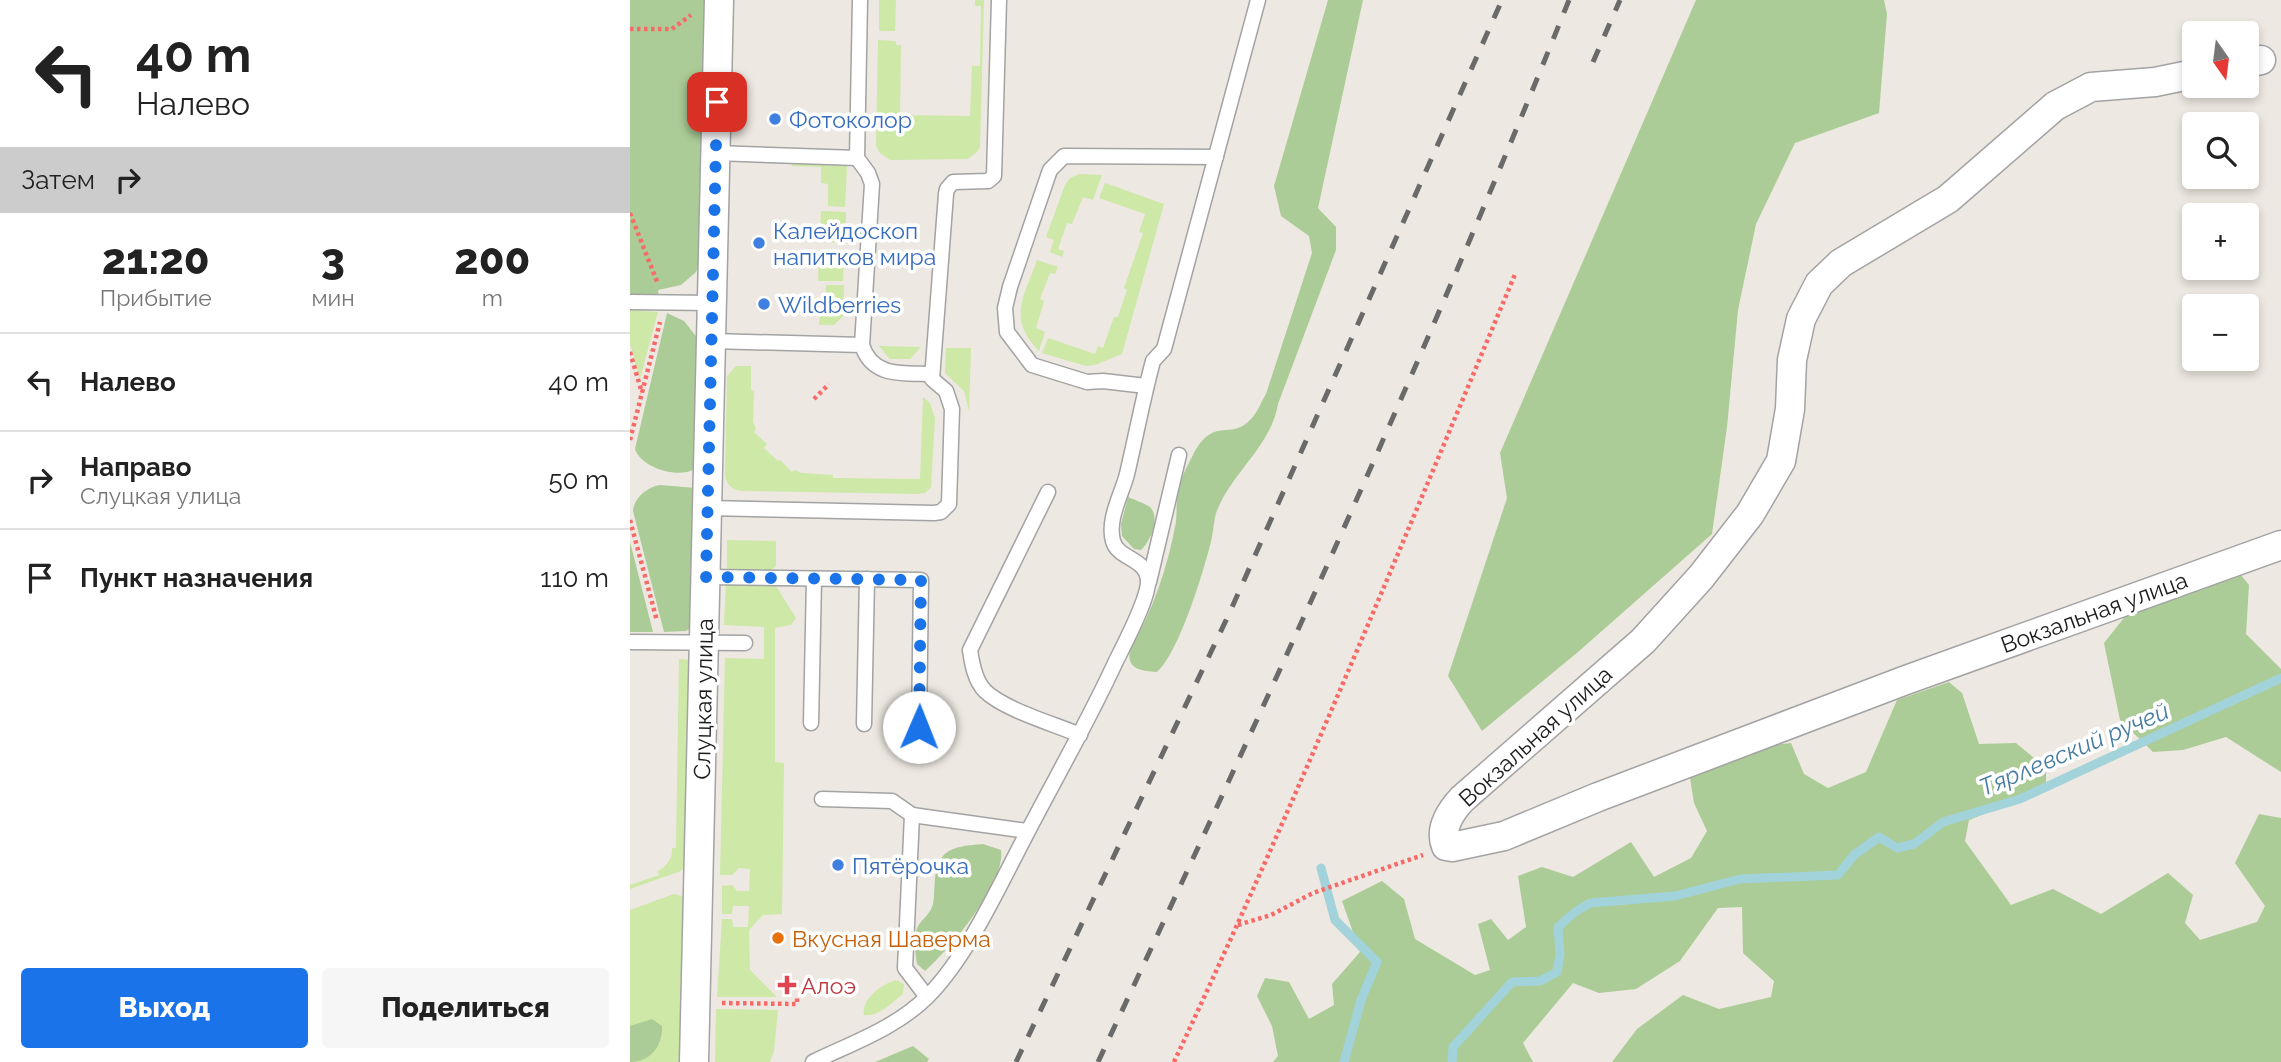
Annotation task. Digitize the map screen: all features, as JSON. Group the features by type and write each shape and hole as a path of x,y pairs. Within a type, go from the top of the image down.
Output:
{"street":[{"name":"Слуцкая улица","path":"694,1062 715,153 710,4"},
{"name":"Вокзальная улица","path":"2182,76 2091,88 2054,106 1948,199 1841,263 1819,285 1801,319 1792,360 1790,409 1781,461 1750,513 1701,577 1643,640 1462,799 1447,822 1444,840 1446,846 1468,845 1504,836 1598,796 1893,685 2281,545"}],"lane":[{"path":"860,0 857,158 872,184 862,345 869,360 885,371 932,374"},
{"path":"707,508 941,512 949,504 952,409 949,396 932,379 947,189 953,182 988,181 994,176 999,0"},
{"path":"1148,583 1141,564 1120,551 1113,543 1112,525 1126,477 1146,386 1153,361 1164,349 1258,0"},
{"path":"715,153 857,158"},
{"path":"1146,386 1087,382 1032,365 1006,332 1005,308 1010,287 1050,170 1064,156 1216,157"},
{"path":"630,302 712,303"},
{"path":"711,341 862,345"},
{"path":"813,1062 895,1022 927,997 952,965 986,911 1080,735 1129,634 1148,583 1179,455"},
{"path":"1048,492 970,650 974,669 984,690 1003,703 1080,735"},
{"path":"706,577 921,580 919,727"},
{"path":"811,723 814,579"},
{"path":"864,724 867,579"},
{"path":"630,642 746,643"},
{"path":"822,799 892,801 912,815 1027,831"},
{"path":"912,815 905,968 927,997"}],"path":[{"path":"630,29 671,29 710,4"},
{"path":"630,213 665,303 630,440"},
{"path":"1174,1062 1238,925 1321,734 1516,272"},
{"path":"630,352 643,394"},
{"path":"814,398 829,384"},
{"path":"630,520 662,642"},
{"path":"1238,925 1271,915 1313,893 1446,846"},
{"path":"713,1003 797,1004 797,996"}],"green space":[{"path":"630,0 707,0 700,262 696,272 681,285 658,290 659,298 630,296"},
{"path":"879,0 896,0 895,31 879,31"},
{"path":"975,0 984,0 980,147 968,159 890,160 880,153 876,146 878,40 896,41 896,45 901,45 900,115 970,116 972,66 980,66 981,6 975,6"},
{"path":"1328,0 1363,0 1318,208 1336,227 1336,250 1274,419 1261,445 1234,480 1217,510 1209,551 1174,647 1157,672 1140,670 1130,661 1130,649 1153,604 1164,572 1176,522 1177,494 1182,477 1200,443 1214,432 1242,426 1257,411 1266,394 1312,253 1309,236 1281,216 1274,186"},
{"path":"1696,0 1884,0 1887,14 1879,113 1795,143 1756,224 1738,310 1727,427 1712,534 1578,652 1482,731 1448,676 1507,498 1500,453"},
{"path":"795,162 826,163 827,166 830,163 842,163 847,166 845,207 828,206 828,184 821,183 821,167 791,166"},
{"path":"1080,174 1102,175 1093,200 1083,197 1072,224 1067,223 1058,249 1064,251 1062,257 1050,252 1054,240 1046,237 1065,185 1070,178"},
{"path":"1105,183 1164,204 1122,354 1086,366 1042,353 1048,338 1095,354 1098,346 1103,348 1114,317 1118,317 1127,290 1124,288 1143,233 1139,232 1145,214 1099,198"},
{"path":"821,211 846,212 845,243 825,242 825,237 820,237"},
{"path":"825,250 844,251 843,281 818,281 819,256 824,256"},
{"path":"1037,260 1058,267 1055,274 1050,273 1040,299 1044,301 1036,328 1045,332 1039,351 1023,328 1021,317 1023,296"},
{"path":"826,285 844,285 843,316 834,325 819,325 820,309 825,308"},
{"path":"630,310 658,312 640,379 630,344"},
{"path":"667,313 684,321 699,340 696,468 681,473 653,467 639,456 635,449"},
{"path":"879,346 921,347 910,359 890,359"},
{"path":"946,348 971,348 969,411 964,391 945,373"},
{"path":"736,366 751,366 751,390 754,391 753,422 756,429 754,432 767,444 764,448 792,472 795,470 833,475 833,478 920,479 923,397 930,403 935,418 931,487 925,493 917,494 743,491 733,488 725,476 727,376"},
{"path":"660,485 696,488 692,627 686,631 664,632 633,511 642,494"},
{"path":"1128,497 1150,507 1153,512 1153,530 1141,550 1134,549 1122,536 1121,524"},
{"path":"727,540 776,541 776,566 770,571 727,571"},
{"path":"630,542 653,632 630,632"},
{"path":"2236,569 2249,585 2246,634 2281,669 2281,772 2226,737 2183,750 2153,752 2120,720 2104,643 2135,604"},
{"path":"726,584 776,586 796,618 791,625 775,628 775,762 784,763 782,914 763,915 749,930 750,970 777,997 717,997 722,919 732,919 733,927 748,927 749,906 733,906 732,914 722,914 722,886 732,885 737,891 749,891 750,869 739,868 732,875 720,875 725,658 764,659 764,627 724,625"},
{"path":"679,659 689,660 692,665 688,862 681,871 630,889 630,885 659,875 658,871 667,864 672,848 676,848"},
{"path":"1949,682 1962,693 1979,744 2016,743 2046,768 2046,789 1969,820 1965,841 2011,905 2053,889 2101,914 2168,873 2193,895 2185,923 2200,940 2257,922 2265,906 2235,863 2259,814 2281,818 2281,1062 1612,1062 1637,1029 1683,995 1719,1009 1771,997 1774,981 1743,953 1742,907 1718,908 1680,961 1636,989 1599,993 1573,983 1523,1043 1533,1062 1273,1062 1278,1056 1272,1026 1257,996 1265,978 1289,982 1309,1019 1334,1005 1332,984 1360,952 1342,901 1382,881 1404,899 1415,939 1475,975 1490,970 1478,924 1491,919 1508,940 1526,927 1518,876 1542,867 1573,877 1631,842 1654,877 1691,858 1707,831 1694,803 1690,778 1774,745 1791,743 1804,774 1828,788 1866,772 1897,700"},
{"path":"983,844 1001,850 995,880 961,932 925,971 917,964 915,935 917,927 930,912 933,904 940,861 951,850"},
{"path":"674,894 687,900 686,1062 630,1062 630,910"},
{"path":"896,980 904,984 903,994 880,1012 864,1015 869,998"},
{"path":"716,1009 778,1010 774,1051 770,1062 715,1062"},
{"path":"652,1019 662,1026 658,1046 644,1059 630,1062 630,1026"},
{"path":"913,1046 929,1059 927,1062 875,1062"}],"waterway":[{"name":"Тярлевский ручей","path":"1452,1062 1453,1047 1512,982 1540,981 1557,972 1560,954 1558,927 1590,903 1675,896 1740,879 1838,875 1854,855 1879,837 1897,848 1914,844 1943,822 2020,799 2281,678"},
{"path":"1321,868 1335,920 1377,962 1361,1000 1344,1062"}],"railway":[{"path":"1016,1062 1229,614 1502,0"},
{"path":"1098,1062 1221,799 1400,402 1569,0"},
{"path":"1593,62 1620,0"}],"place":[{"name":"Фотоколор","path":"775,119"},
{"name":"Калейдоскоп напитков мира","path":"759,243"},
{"name":"Wildberries","path":"764,304"},
{"name":"Пятёрочка","path":"838,865"},
{"name":"Вкусная Шаверма","path":"778,938"},
{"name":"Алоэ","path":"787,985"}],"route":[{"path":"717,102 706,577 921,580 919,727"}]}
